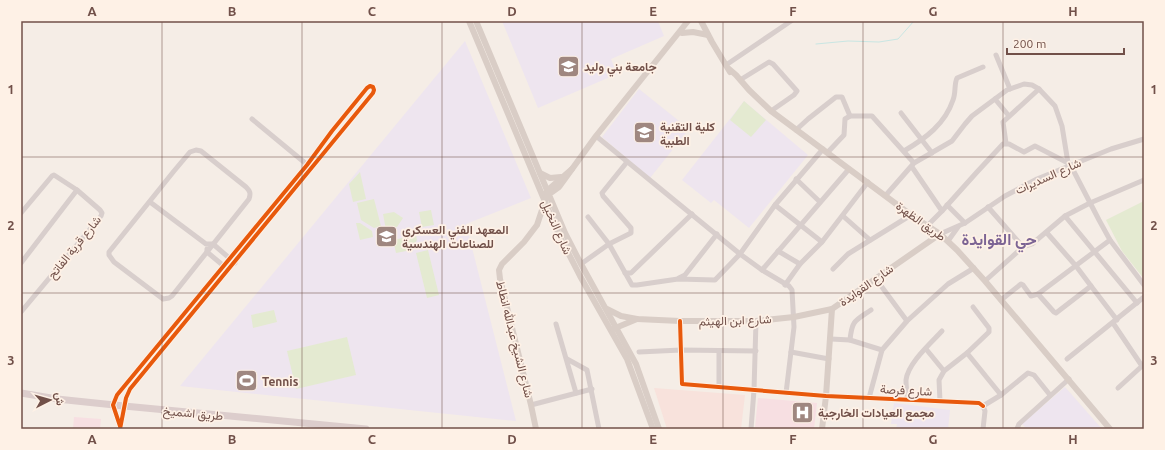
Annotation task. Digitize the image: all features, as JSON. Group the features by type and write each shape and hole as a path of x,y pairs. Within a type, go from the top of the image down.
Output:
{"highway":[{"name":"طريق اشميخ","path":"21,393 57,399 113,405 327,427 366,429"}],"main road":[{"name":"شارع النخيل","path":"469,21 544,193 554,209 605,308 631,367 653,429"},
{"name":"شارع النخيل","path":"476,21 540,173 545,201 568,254 612,326 623,339 640,375 659,429"},
{"path":"675,38 694,21"},
{"name":"طريق الظهرة","path":"701,21 734,77 752,98 771,111"},
{"path":"554,209 553,199 557,189 596,136 687,22"},
{"path":"682,33 693,32 708,35"},
{"name":"طريق الظهرة","path":"727,67 755,97 771,111 948,241 974,268 1110,429"},
{"path":"544,193 572,169"},
{"path":"540,173 550,178 562,177"},
{"path":"544,193 552,192 557,189"},
{"name":"شارع الشيخ عبدالله انطاط","path":"536,429 532,405 499,273 500,267 504,261 534,230 542,213 545,201"},
{"name":"شارع القوايدة","path":"822,429 831,338 832,309 940,234"},
{"path":"605,308 631,319"},
{"name":"شارع ابن الهيثم","path":"631,319 680,321 756,321 794,317 832,309"},
{"path":"612,326 631,319"},
{"path":"623,339 624,329 631,319"}],"street":[{"path":"727,67 791,21"},
{"path":"996,56 1010,88"},
{"path":"740,80 769,62 773,64 797,91 794,95 771,111"},
{"path":"904,151 922,140 943,121 952,105 957,78 982,67"},
{"path":"886,196 913,165 952,141 965,124 995,99 1010,88 1024,84 1032,85 1039,89 1055,106 1062,126 1070,164 1110,240 1144,285"},
{"path":"120,428 113,405 117,395 229,258 309,167 338,135 373,93 373,87 370,86 367,88 332,131 309,167 235,263 130,389 126,398 120,428"},
{"path":"1006,143 1003,122 1039,89"},
{"path":"796,130 836,97 842,97 850,116"},
{"path":"995,99 1009,116"},
{"path":"901,113 932,153"},
{"path":"588,217 609,244 625,273 634,285 678,279 715,280 740,254 796,179 844,135 845,119 850,116 872,116 890,138 904,151 942,211"},
{"path":"252,119 309,167"},
{"path":"332,131 338,135"},
{"path":"596,136 740,254 762,270 789,286 793,293 794,317 786,393"},
{"name":"شارع السديرات","path":"940,234 965,223 988,207 1029,184 1070,164 1144,139"},
{"path":"1006,143 1024,152 1035,146 1070,164"},
{"path":"928,225 1003,144 1006,143"},
{"path":"196,150 201,151 246,187 250,192 249,198 207,252 172,296 166,299 160,298 114,262 109,255 150,202 190,152 196,150"},
{"path":"581,264 609,244 631,233 632,231 602,193 627,162"},
{"path":"762,270 849,168"},
{"name":"شارع قرية الفاتح","path":"21,213 52,176 56,176 76,190 102,213 21,312"},
{"path":"796,179 820,202"},
{"path":"985,281 1024,247 1032,244 1047,233 1065,216 1090,203 1144,180"},
{"path":"786,285 800,264 822,242 868,182"},
{"path":"21,263 76,190"},
{"path":"150,202 206,244 213,244 235,263"},
{"path":"776,205 822,242"},
{"path":"947,205 965,223"},
{"path":"988,207 1024,247"},
{"path":"625,273 631,273 692,214"},
{"path":"833,269 848,254 911,214"},
{"path":"843,216 870,240"},
{"path":"1065,216 1137,303"},
{"path":"948,241 958,226"},
{"path":"1047,233 1076,266 1115,321 1143,365 1118,388"},
{"path":"678,279 685,275 717,234"},
{"path":"1001,300 1021,284 1031,296 1038,294 1110,240"},
{"path":"206,244 207,252 228,270"},
{"path":"778,251 800,264"},
{"path":"869,398 882,350 907,321 948,284 974,268"},
{"path":"876,279 907,321"},
{"path":"1038,294 1056,313 1090,286"},
{"path":"1067,359 1144,297"},
{"path":"940,401 939,380 944,371 967,353 989,330 973,307"},
{"path":"850,340 851,328 854,321 871,310"},
{"path":"680,321 681,350"},
{"path":"751,429 756,351 756,321"},
{"path":"556,324 576,393"},
{"path":"907,399 906,379 909,371 917,359 942,331"},
{"path":"831,338 850,340 882,350"},
{"path":"926,349 944,371"},
{"path":"639,352 681,350 756,351"},
{"name":"شارع فرصة","path":"681,350 682,384 826,396 979,403 983,406"},
{"path":"719,351 719,387"},
{"path":"791,352 829,359"},
{"path":"967,353 1001,395"},
{"path":"567,359 586,369 592,390 599,429"},
{"path":"983,429 985,411 983,406 1001,395 1028,373 1034,375 1050,395"},
{"path":"1017,429 1019,424 1069,379"},
{"path":"532,405 592,390"}],"shaded area":[{"name":"جامعة بني وليد","path":"502,21 658,21 664,36 611,59 617,74 538,108"},
{"name":"المعهد الفني العسكري للصناعات الهندسية","path":"465,41 531,198 466,224 516,421 180,386"},
{"name":"كلية التقنية الطبية","path":"639,89 689,129 650,178 602,137"},
{"path":"744,101 808,155 749,228 714,200 711,203 682,180"},
{"path":"1065,387 1102,429 1027,429 1022,424"},
{"path":"654,388 745,395 741,429 667,429"},
{"path":"758,398 817,403 814,429 773,429 755,427"},
{"path":"894,403 950,410 948,429 896,429 897,424 891,424"},
{"path":"74,417 101,419 100,429 73,429"}],"green space":[{"path":"744,101 766,120 751,137 730,120"},
{"path":"360,172 366,199 353,202 349,184"},
{"path":"374,199 381,226 374,228 361,220 357,203"},
{"path":"1144,201 1144,279 1122,251 1106,220"},
{"path":"431,210 434,225 422,227 419,212"},
{"path":"394,212 403,218 397,227 386,230 383,214"},
{"path":"356,223 360,223 372,231 373,237 360,240"},
{"path":"416,235 417,240 411,250 396,253 393,240"},
{"path":"428,250 439,295 427,298 416,253"},
{"path":"274,310 277,322 253,328 251,315"},
{"path":"347,337 356,375 296,389 287,351"}],"waterway":[{"path":"816,44 848,41 879,42 898,39 914,21"}],"cycle path":[{"path":"120,426 113,405 117,395 307,165 367,88 370,86 373,87 373,93 130,389 126,398 120,429"},
{"path":"680,321 682,384 826,396 979,403 983,406"}],"place":[{"name":"جامعة بني وليد","path":"568,66"},
{"name":"كلية التقنية الطبية","path":"645,133"},
{"name":"المعهد الفني العسكري للصناعات الهندسية","path":"386,236"},
{"name":"Tennis","path":"246,381"},
{"name":"مجمع العيادات الخارجية","path":"803,412"}],"district":[{"name":"حي القوايدة","path":"999,239"}]}
